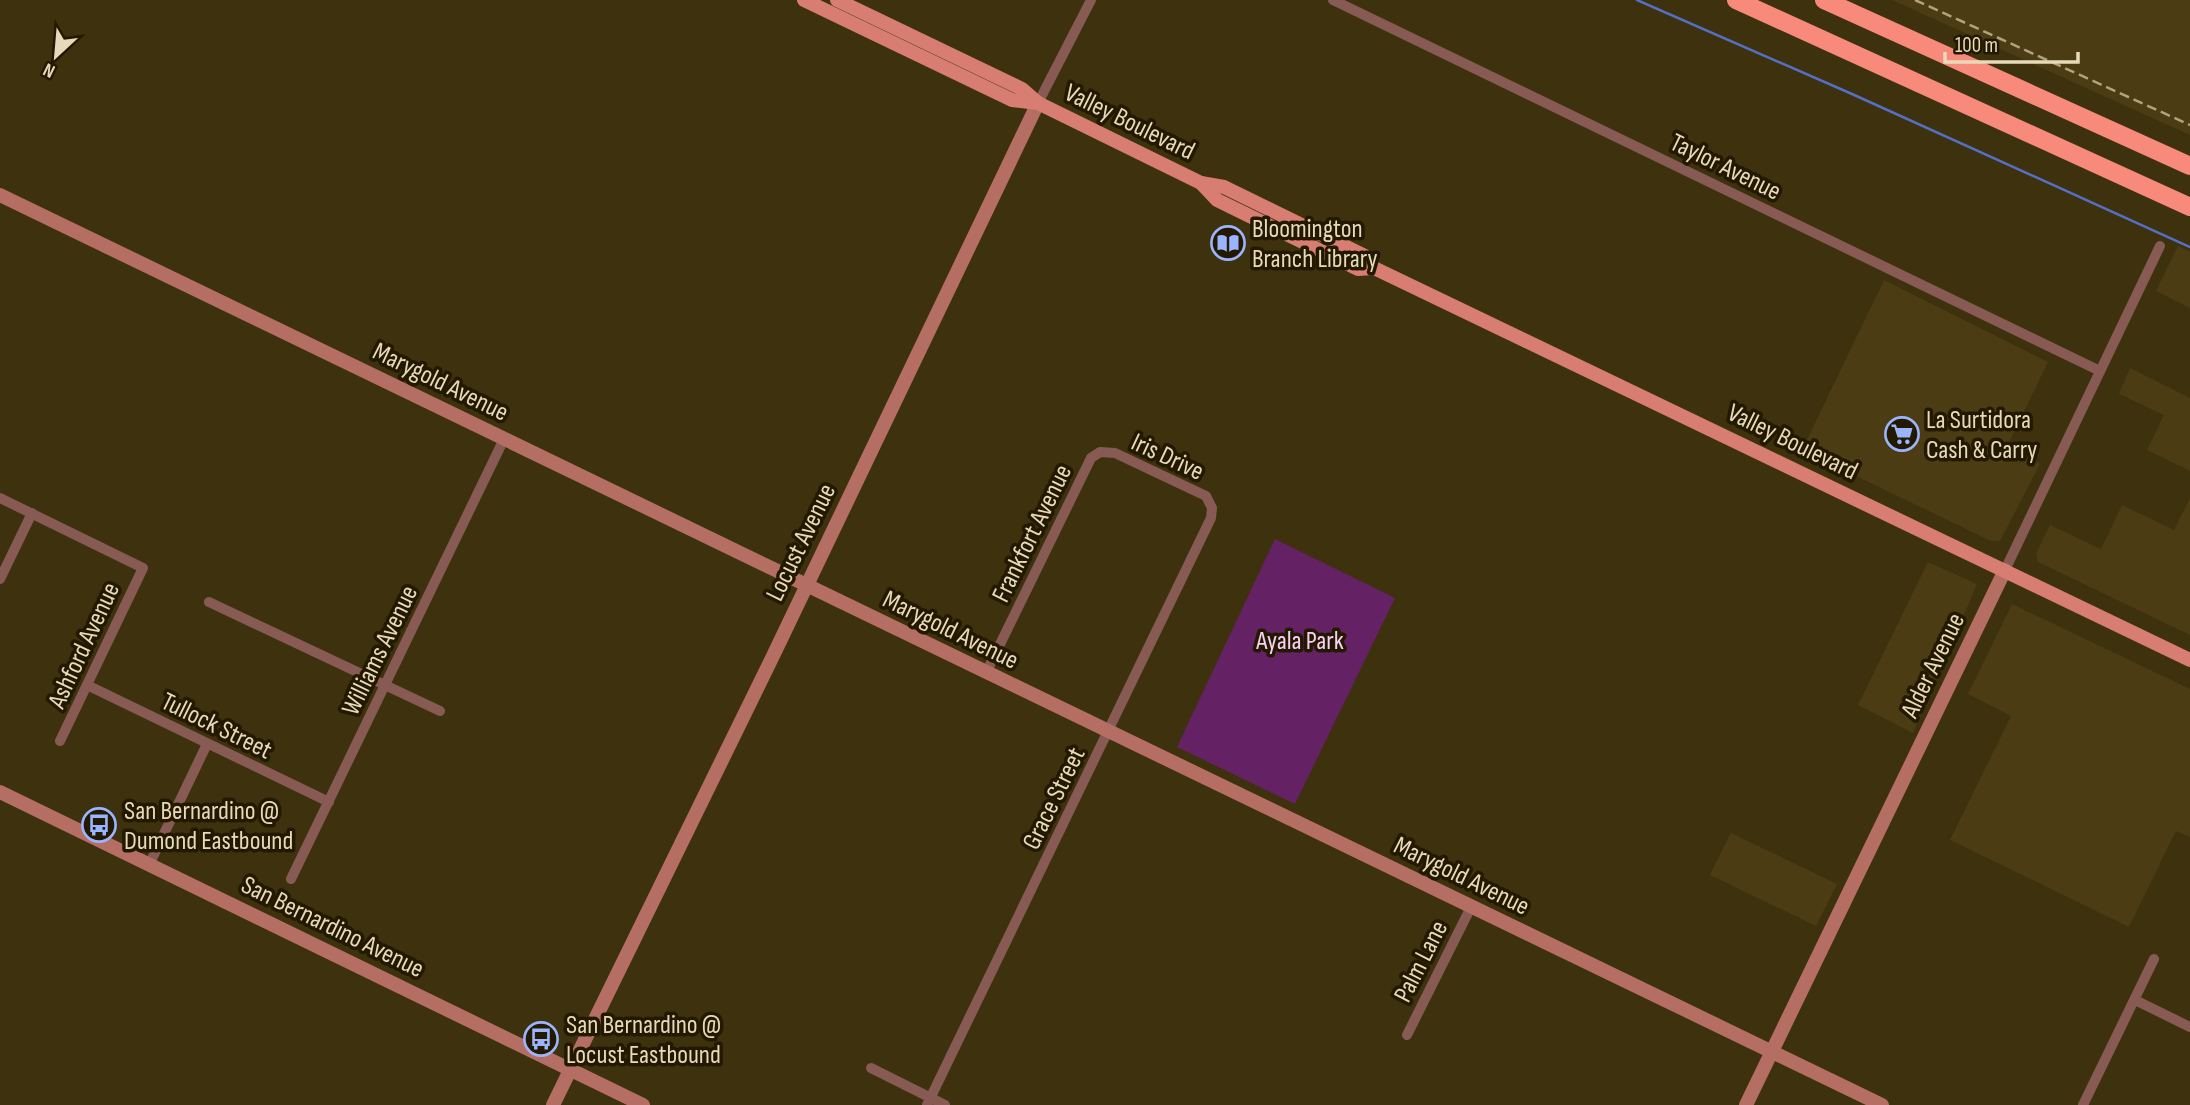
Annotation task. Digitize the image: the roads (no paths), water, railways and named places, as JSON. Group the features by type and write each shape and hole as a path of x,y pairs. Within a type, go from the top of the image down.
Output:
{"highway":[{"path":"1736,0 2190,207"},
{"path":"1824,0 2190,166"}],"main road":[{"name":"Valley Boulevard","path":"804,0 1012,100 1038,103"},
{"name":"Valley Boulevard","path":"837,0 1022,89 1038,103 1201,183 1217,200 1263,223 1358,269 1374,268 2190,660"}],"street":[{"name":"Locust Avenue","path":"553,1105 1038,103 1091,0"},
{"name":"Taylor Avenue","path":"1333,0 2100,371"},
{"name":"Marygold Avenue","path":"0,195 1882,1105"},
{"name":"Alder Avenue","path":"1746,1105 2160,246"},
{"name":"Williams Avenue","path":"291,879 504,439"},
{"name":"Iris Drive","path":"1100,452 1115,453 1206,496 1212,508"},
{"name":"Frankfort Avenue","path":"986,673 1084,468 1091,458 1100,452"},
{"path":"0,498 32,513 0,579"},
{"name":"Grace Street","path":"929,1102 1211,518 1212,508"},
{"name":"Ashford Avenue","path":"32,513 143,568 60,741"},
{"path":"209,602 440,711"},
{"name":"Tullock Street","path":"87,685 329,802"},
{"path":"149,864 207,744"},
{"name":"San Bernardino Avenue","path":"0,792 643,1105"},
{"name":"Palm Lane","path":"1407,1035 1471,907"},
{"path":"2082,1105 2154,959"},
{"path":"2135,1000 2190,1027"},
{"path":"871,1068 929,1102 944,1105"}],"waterway":[{"path":"1637,0 2190,247"}],"railway":[{"path":"1915,0 2190,125"}],"place":[{"name":"Bloomington Branch Library","path":"1228,243"},
{"name":"La Surtidora Cash & Carry","path":"1902,434"},
{"name":"San Bernardino @ Dumond Eastbound","path":"99,825"},
{"name":"San Bernardino @ Locust Eastbound","path":"541,1039"}],"park label":[{"name":"Ayala Park","path":"1300,640"}]}
